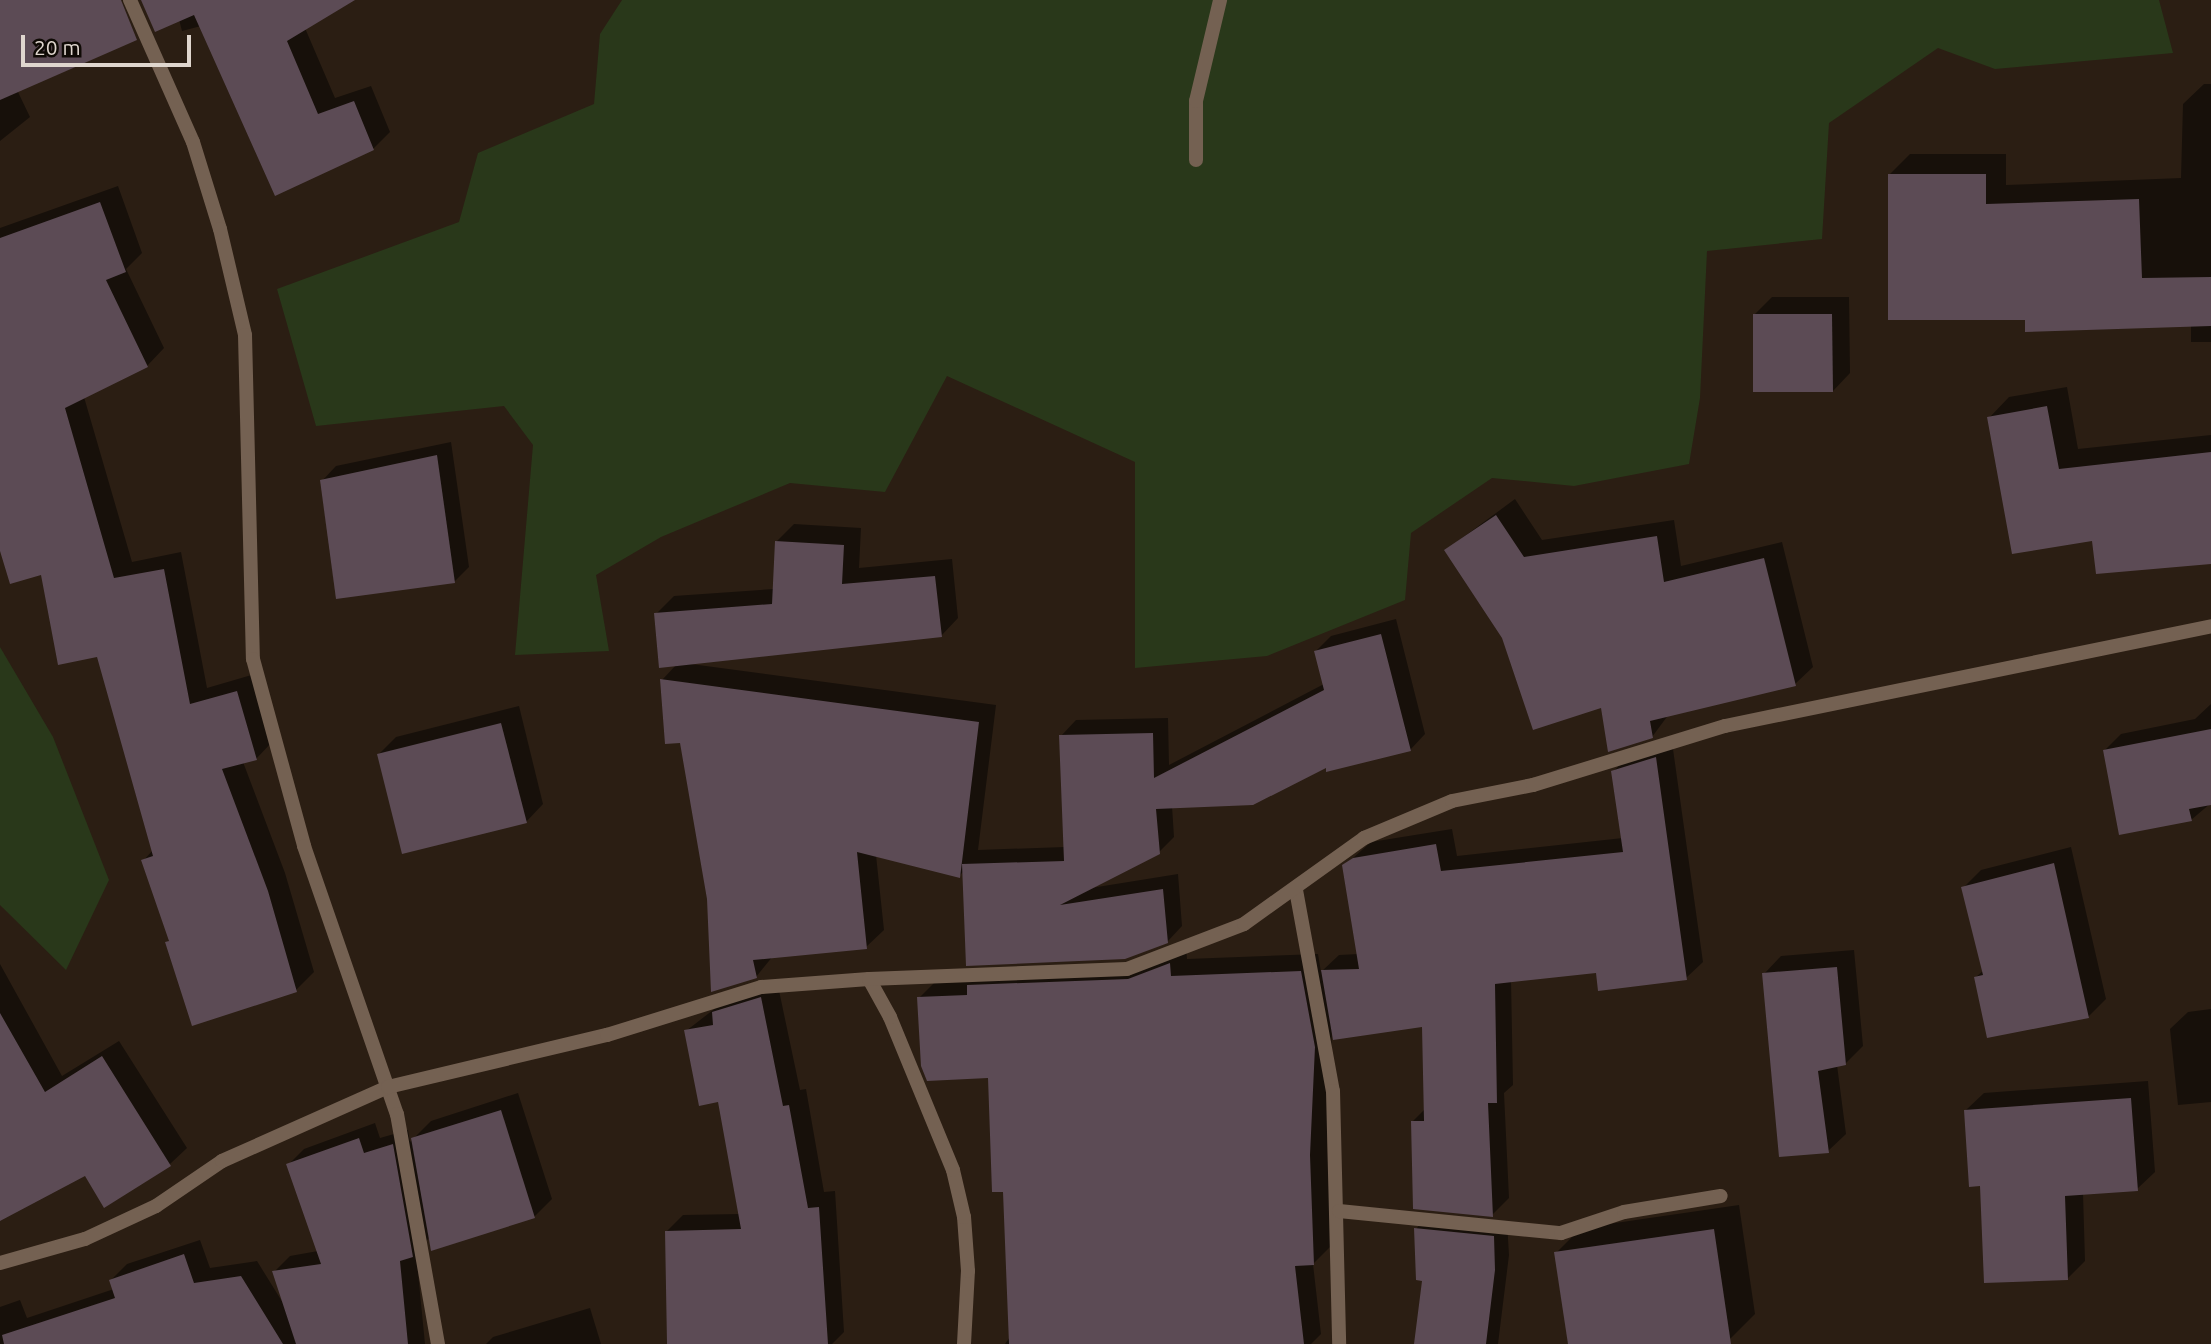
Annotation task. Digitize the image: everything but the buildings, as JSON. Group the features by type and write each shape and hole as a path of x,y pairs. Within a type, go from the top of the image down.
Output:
{"street":[{"path":"130,0 193,142 223,242 245,335 253,659 304,846 388,1087 416,1211 438,1344"},
{"path":"1195,160 1196,101 1220,0"},
{"path":"0,1263 85,1239 156,1206 222,1161 388,1087 607,1035 761,987 869,979 1127,969 1244,925 1296,890 1364,838 1452,801 1533,785 1725,726 2211,626"},
{"path":"1296,890 1333,1091 1339,1211 1339,1344"},
{"path":"869,979 890,1017 953,1170 964,1217 968,1271 964,1344"},
{"path":"1339,1211 1561,1233 1624,1212 1721,1196"}],"green space":[{"path":"622,0 2159,0 2173,53 1995,69 1938,48 1829,123 1822,239 1707,251 1700,398 1689,464 1574,486 1492,478 1411,533 1405,600 1267,656 1135,668 1135,462 947,376 885,492 790,483 661,537 596,575 609,651 515,655 533,445 504,406 316,426 277,289 459,222 478,153 594,104 600,34"},
{"path":"0,647 53,737 109,880 66,970 0,905"}]}
